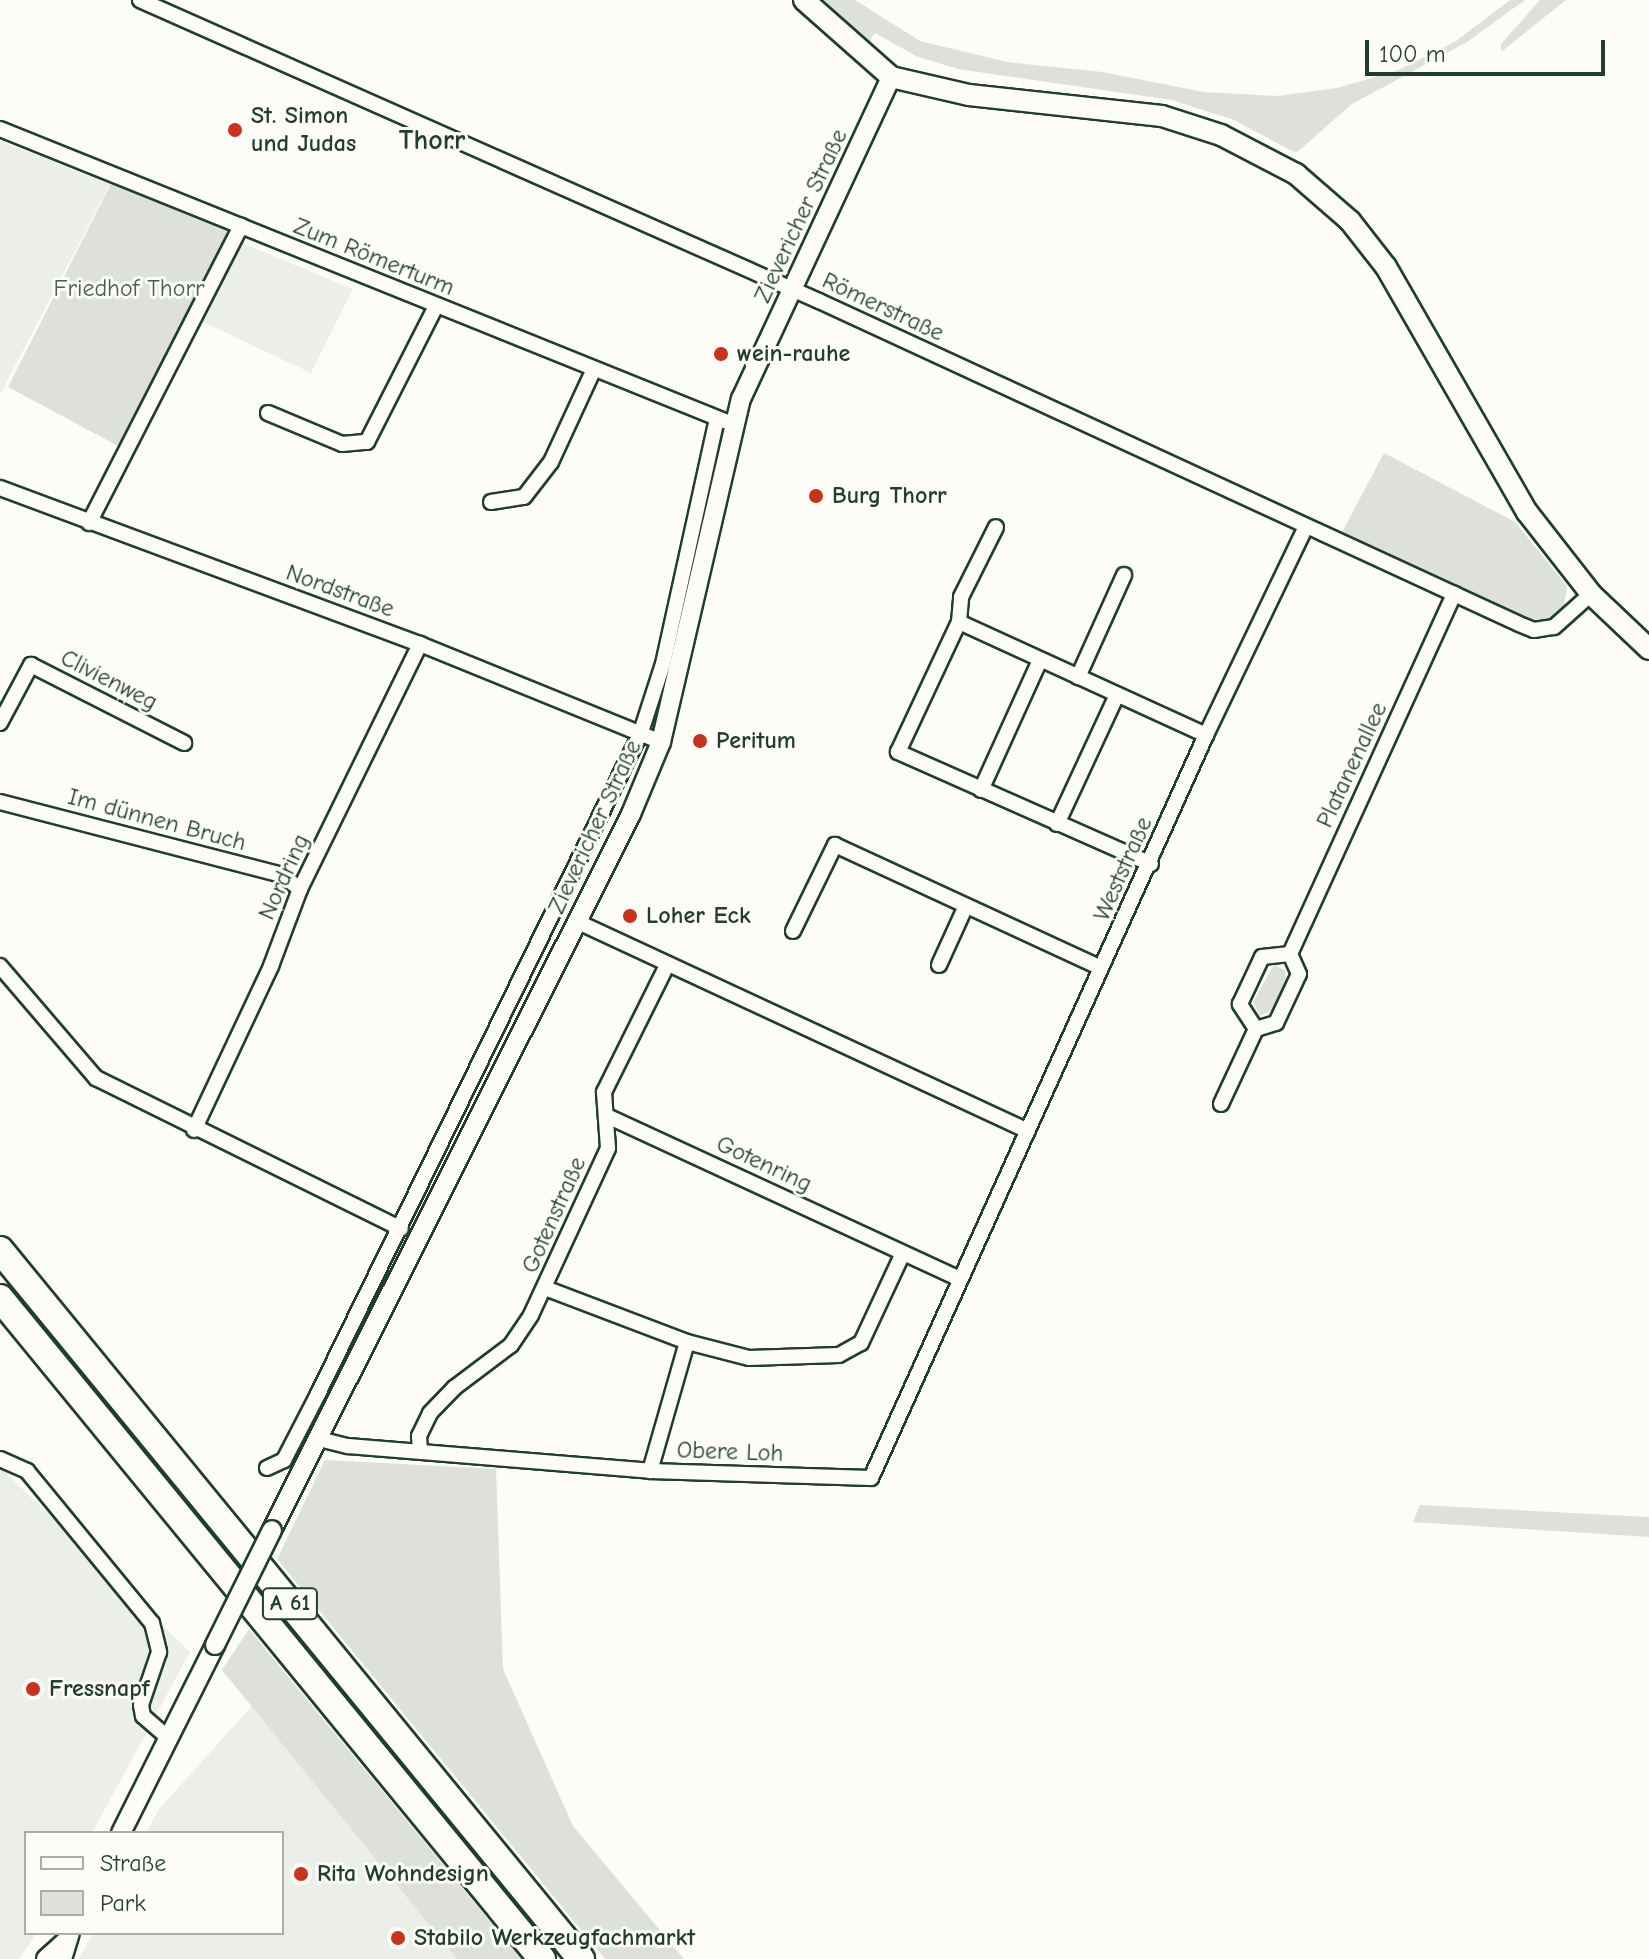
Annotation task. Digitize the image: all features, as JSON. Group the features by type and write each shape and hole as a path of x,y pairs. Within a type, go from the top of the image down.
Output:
{"highway":[{"name":"A 61","path":"0,1250 581,1959"},
{"name":"A 61","path":"0,1298 542,1959"}],"main road":[{"path":"804,0 891,77 969,95 1162,116 1221,135 1296,174 1350,221 1386,267 1416,311 1503,477 1591,594 1649,649"}],"street":[{"name":"Römerstraße","path":"140,0 793,290 1305,528 1534,630 1554,627 1591,594"},
{"name":"Zievericher Straße","path":"267,1468 284,1460 401,1229 641,732 663,664 725,421 793,290 891,77"},
{"name":"Zum Römerturm","path":"0,129 725,421"},
{"path":"89,523 241,226"},
{"path":"268,413 342,444 367,442 436,306"},
{"path":"491,502 524,497 551,462 594,369"},
{"name":"Zievericher Straße","path":"122,1831 578,922 661,742 725,421"},
{"name":"Nordstraße","path":"0,488 420,644 661,742"},
{"path":"996,527 961,597 959,622 898,752 1151,864"},
{"name":"Weststraße","path":"983,1230 1151,864 1206,735 1305,528"},
{"path":"1078,677 1124,575"},
{"name":"Platanenallee","path":"1221,1104 1256,1029 1276,1023 1299,974 1290,954 1454,594"},
{"path":"959,622 1206,735"},
{"name":"Nordring","path":"194,1130 271,966 300,889 420,644"},
{"path":"981,790 1040,660"},
{"name":"Clivienweg","path":"0,723 31,665 184,743"},
{"path":"1057,824 1117,695"},
{"name":"Im dünnen Bruch","path":"0,802 282,875 300,889"},
{"path":"793,931 835,845 965,908 1101,968"},
{"path":"939,965 965,908"},
{"path":"578,922 1028,1131"},
{"path":"1256,1029 1240,1004 1262,957 1290,954"},
{"name":"Gotenstraße","path":"420,1451 419,1436 430,1413 454,1388 511,1345 545,1288 608,1148 607,1116 601,1109 604,1092 667,965"},
{"path":"0,966 96,1078 194,1130 401,1229"},
{"name":"Gotenring","path":"607,1116 960,1279"},
{"name":"Obere Loh","path":"319,1439 650,1471 871,1478 983,1230"},
{"path":"545,1288 687,1342 749,1358 839,1355 861,1343 903,1253"},
{"path":"650,1471 687,1342"},
{"path":"0,1459 27,1471 152,1623 159,1652 141,1705 143,1716 169,1739"},
{"path":"46,1959 66,1944"}],"shaded area":[{"path":"0,141 110,184 1,393 0,393"},
{"path":"239,242 353,289 311,373 199,320"},
{"path":"0,1467 190,1652 93,1831 24,1831 24,1935 36,1935 19,1959 0,1959"},
{"path":"252,1706 457,1959 79,1959 92,1935 284,1935 284,1831 147,1831 159,1809"}],"green space":[{"path":"816,0 855,0 920,41 1007,62 1102,72 1204,92 1278,96 1337,88 1399,70 1456,41 1510,0 1525,0 1467,42 1352,104 1296,153 1234,120 1172,100 958,69 916,56 875,33 866,46"},
{"path":"1540,0 1566,0 1501,52 1501,44"},
{"name":"Friedhof Thorr","path":"111,184 230,231 120,447 8,387"},
{"path":"1384,453 1515,522 1567,586 1564,606 1549,619 1531,621 1340,536"},
{"path":"1274,965 1285,970 1286,979 1272,1010 1260,1016 1253,1002"},
{"path":"325,1460 496,1469 503,1669 573,1826 684,1959 605,1959 277,1559"},
{"path":"1420,1505 1649,1517 1649,1537 1413,1522"},
{"path":"249,1629 521,1959 457,1959 222,1670"}],"place":[{"name":"St. Simon und Judas","path":"235,130"},
{"name":"wein-rauhe","path":"721,354"},
{"name":"Burg Thorr","path":"816,496"},
{"name":"Peritum","path":"700,741"},
{"name":"Loher Eck","path":"630,916"},
{"name":"Fressnapf","path":"33,1689"},
{"name":"Rita Wohndesign","path":"301,1874"},
{"name":"Stabilo Werkzeugfachmarkt","path":"398,1938"}],"district":[{"name":"Thorr","path":"432,140"}]}
